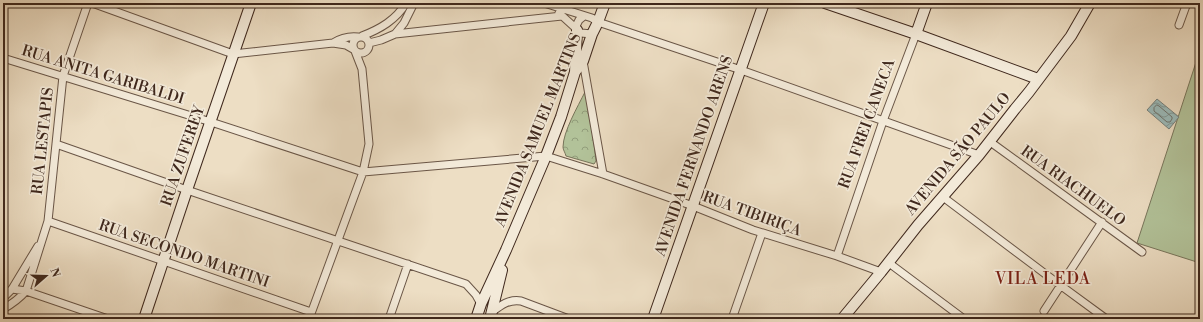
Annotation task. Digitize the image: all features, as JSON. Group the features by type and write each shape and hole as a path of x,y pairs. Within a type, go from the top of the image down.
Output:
{"street":[{"name":"RUA LESTAPIS","path":"3,310 13,304 26,291 48,221 63,76 88,3"},
{"path":"92,3 234,54 333,42 351,36 360,36 368,40 368,47 362,69 369,144 363,172 310,316"},
{"name":"RUA ZUFEREY","path":"144,319 251,3"},
{"path":"362,69 354,50 352,43 353,40 390,22 402,10 406,3"},
{"path":"395,34 404,23 414,3"},
{"path":"545,3 592,18 598,22 740,70 979,155"},
{"path":"545,3 581,33 592,34"},
{"name":"AVENIDA SAMUEL MARTINS","path":"476,319 481,304 546,156 561,117 575,72 583,61 605,3"},
{"name":"AVENIDA FERNANDO ARENS","path":"653,319 764,3"},
{"path":"825,3 916,34 1038,79"},
{"name":"RUA FREI CANECA","path":"837,256 883,121 927,3"},
{"name":"AVENIDA SÃO PAULO","path":"842,319 918,225 979,155 1029,92 1071,36 1090,3"},
{"path":"1179,25 1187,3"},
{"path":"333,42 346,45 362,53 368,47 395,34 562,16"},
{"path":"575,72 576,29 579,20 584,16"},
{"name":"RUA ANITA GARIBALDI","path":"3,58 211,122 363,172 546,156"},
{"path":"583,61 603,174"},
{"name":"RUA RIACHUELO","path":"989,141 1142,252"},
{"path":"56,144 187,190 466,284 476,295 481,304 488,307 491,316"},
{"name":"RUA TIBIRIÇA","path":"546,156 603,174 693,206 762,233 837,256 881,272"},
{"path":"943,197 1105,318"},
{"name":"RUA SECONDO MARTINI","path":"48,221 164,260 310,316"},
{"path":"1044,311 1102,222"},
{"path":"732,319 762,233"},
{"name":"RUA LESTAPIS","path":"3,298 12,289 43,238"},
{"name":"AVENIDA SAMUEL MARTINS","path":"491,316 506,250"},
{"path":"888,263 964,319"},
{"path":"389,319 408,264"},
{"path":"12,289 26,291 108,319"},
{"path":"491,316 500,305 515,300 570,319"}],"green space":[{"path":"1200,50 1200,263 1137,243"},
{"path":"585,92 588,92 596,161 594,164 566,156 563,148 565,134"}],"water":[{"path":"1157,99 1179,117 1169,129 1147,110"}],"district":[{"name":"VILA LEDA","path":"1043,279"}]}
